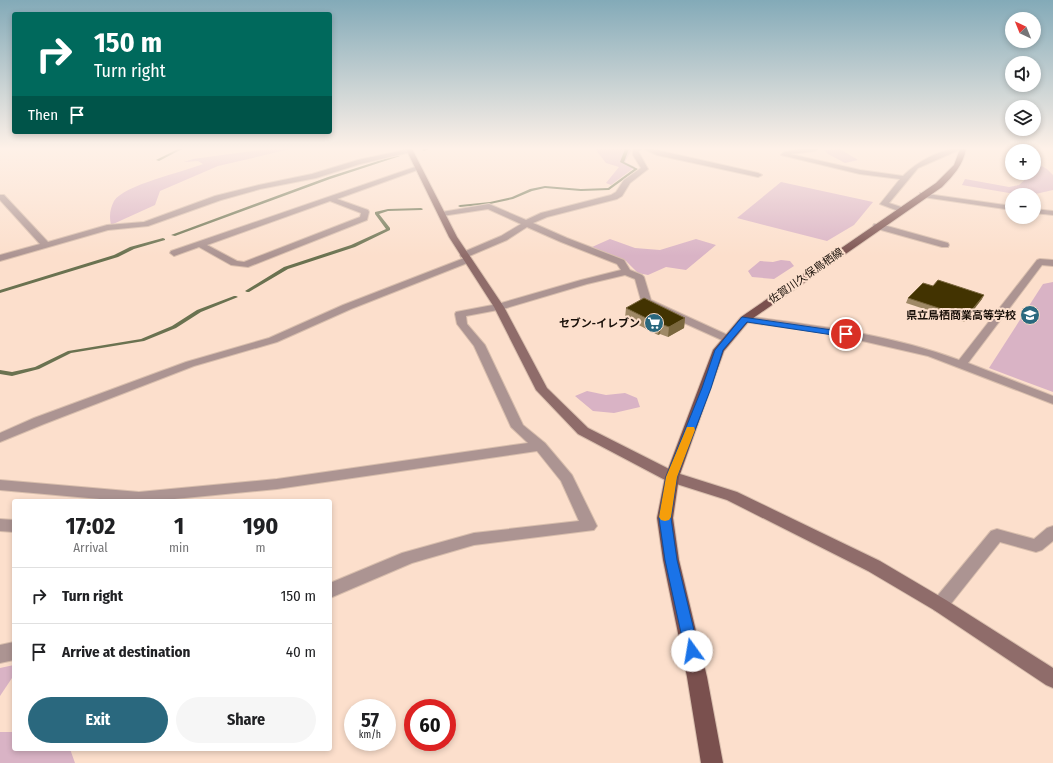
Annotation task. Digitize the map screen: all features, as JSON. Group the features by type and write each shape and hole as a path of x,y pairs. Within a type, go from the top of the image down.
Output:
{"main road":[{"name":"佐賀川久保鳥栖線","path":"712,763 697,677 671,560 665,518 672,477 719,350 745,319 938,185"}],"street":[{"path":"0,258 106,228 145,224 218,198 271,185"},
{"path":"174,253 369,185"},
{"path":"427,185 466,258 499,307 542,390 583,431 672,477 732,496 874,566 940,605 1053,679"},
{"path":"0,438 39,421 190,364 273,340 347,307 466,258 504,238 532,220 544,215 614,197 619,194 625,185"},
{"path":"900,185 884,204 901,210"},
{"path":"923,195 1005,207"},
{"path":"0,197 2,197 46,245"},
{"path":"199,244 234,263 245,265 364,218 365,212 329,198"},
{"path":"442,214 489,206 526,224 621,262 626,272"},
{"path":"1041,212 1053,213"},
{"path":"877,226 945,245"},
{"path":"961,365 1040,262 1053,263"},
{"path":"332,590 408,558 474,539 589,526 567,479 540,446 518,427 479,345 462,324 460,314 499,307 584,282 626,272 639,277 646,302 728,339"},
{"path":"745,319 832,331 931,354 1053,400"},
{"path":"0,485 138,499 276,484 540,446"},
{"path":"0,525 12,526"},
{"path":"940,605 998,535 1036,546 1053,532"},
{"path":"0,654 12,651"}],"shaded area":[{"path":"140,185 175,185 160,191 155,205 111,225 110,216 114,201 120,195"},
{"path":"778,185 793,185 873,202 854,225 827,241 737,218"},
{"path":"962,185 996,185 1009,187 1019,185 1053,185 1053,190 1041,193 1041,188 1005,188 1005,192"},
{"path":"610,239 635,248 660,250 696,239 716,245 686,270 666,267 648,275 638,273 626,261 592,247"},
{"path":"781,260 790,261 794,266 774,279 752,277 748,271 760,261 773,262"},
{"name":"県立鳥栖商業高等学校","path":"1053,282 1053,392 989,368 1043,284"},
{"path":"587,391 606,395 625,393 637,398 640,407 614,413 593,411 575,396"},
{"path":"12,665 12,678 0,696 0,668"},
{"path":"0,732 12,732 12,751 71,751 75,763 0,763"}],"building":[{"path":"938,280 984,295 966,317 908,298 923,283 933,286"},
{"path":"644,298 685,318 669,327 660,325 626,308"}],"waterway":[{"path":"173,235 311,185"},
{"path":"460,206 490,203 513,198 531,190 545,187 581,190 609,189 615,185"},
{"path":"247,291 286,268 353,246 389,229 376,213 388,210 421,209"},
{"path":"0,292 116,256 132,248 163,239"},
{"path":"0,372 12,374 37,368 70,352 142,340 174,327 199,311 236,297"}],"slow traffic":[{"path":"665,517 672,477 690,430"}],"place":[{"name":"県立鳥栖商業高等学校","path":"1030,315"},
{"name":"セブン-イレブン","path":"654,323"}],"route":[{"path":"692,651 671,560 665,518 672,477 719,350 745,319 846,334"}]}
